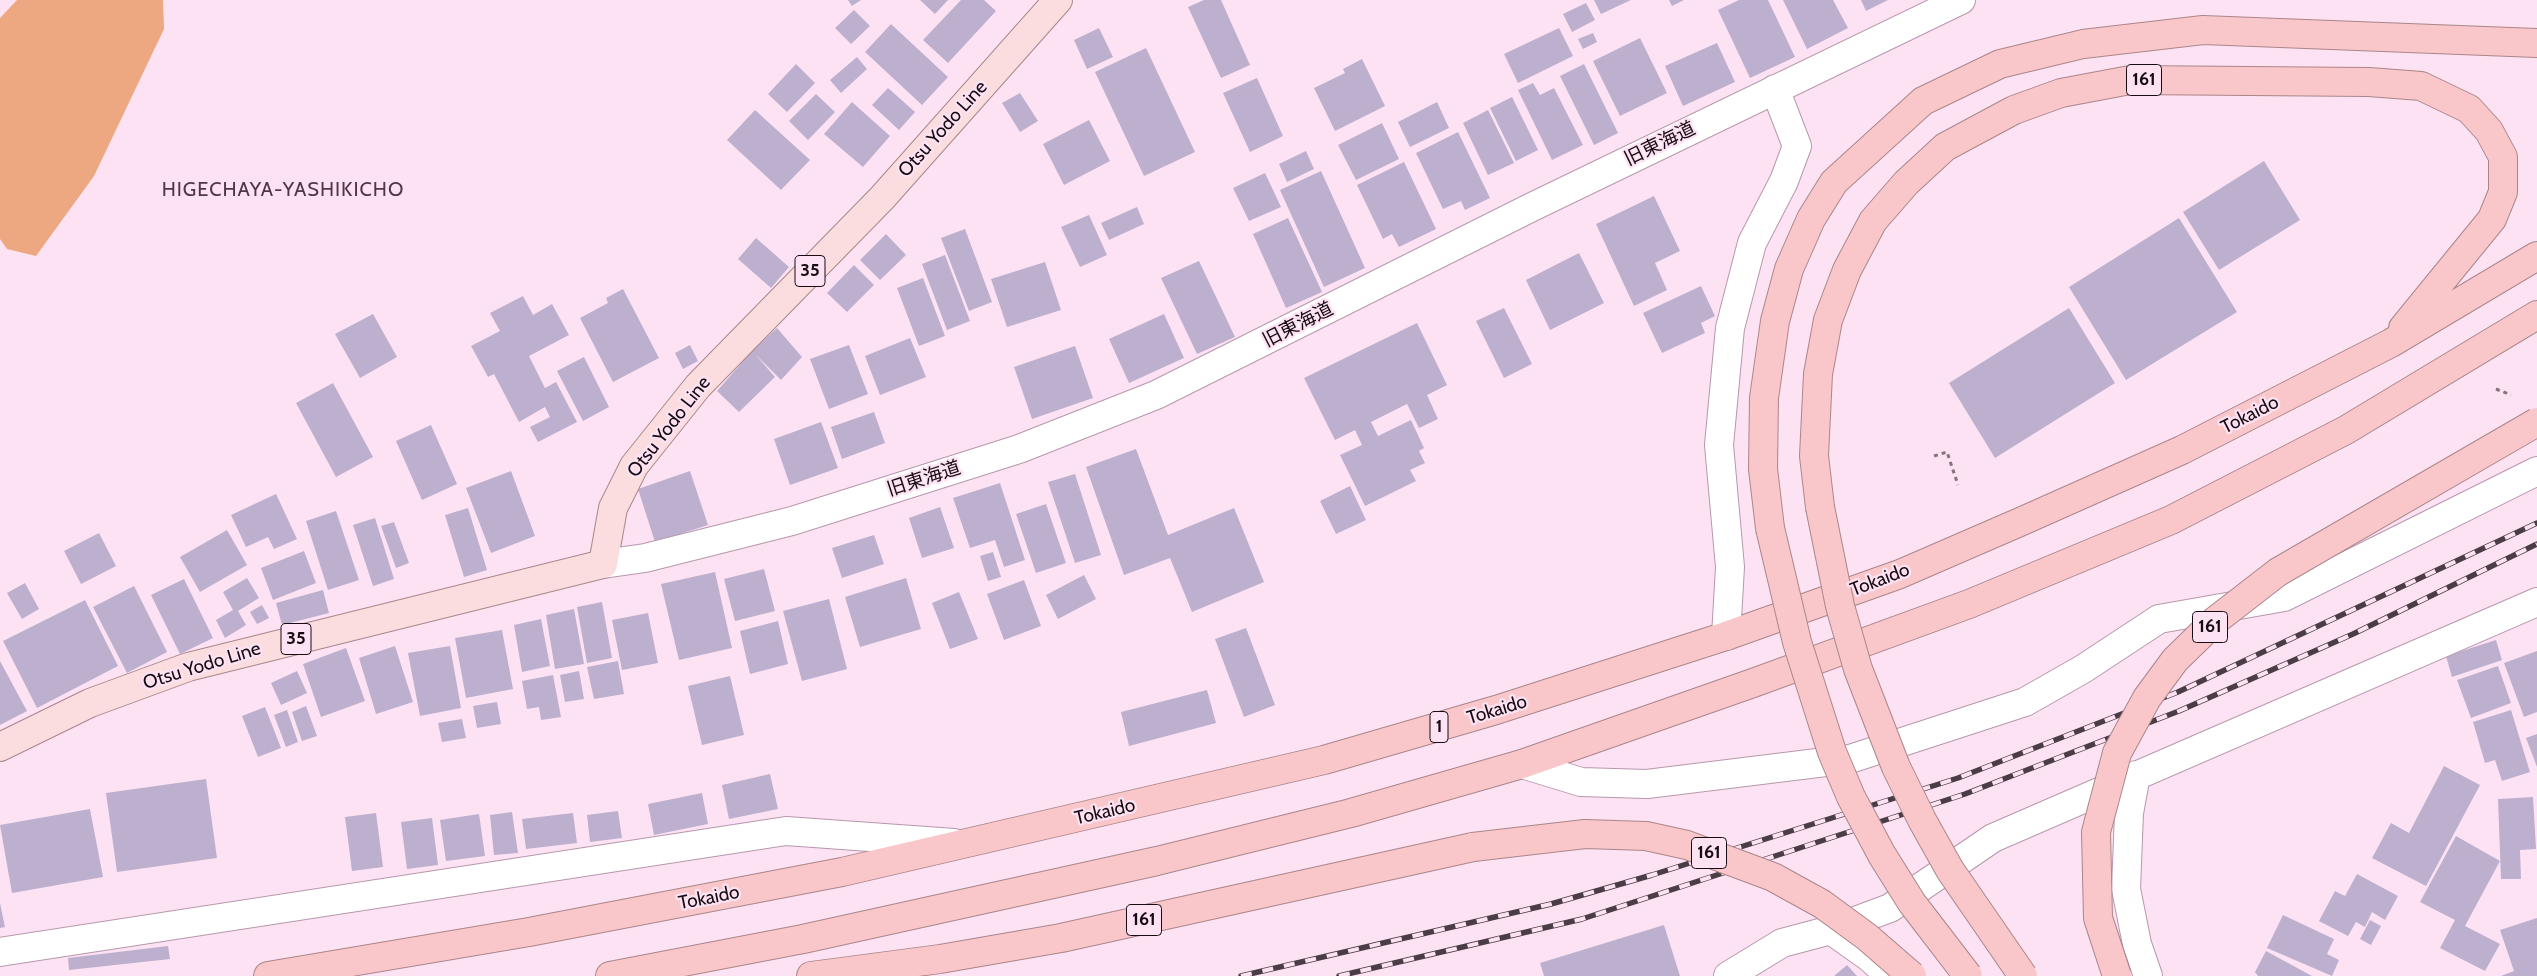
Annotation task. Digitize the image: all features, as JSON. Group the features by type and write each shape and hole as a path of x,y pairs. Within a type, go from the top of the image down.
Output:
{"highway":[{"name":"161","path":"1968,976 1912,904 1882,855 1851,797 1832,752 1805,669 1770,528 1763,469 1764,398 1775,321 1789,269 1812,219 1834,182 1923,101 2000,64 2083,44 2203,30 2537,43"},
{"name":"161","path":"2023,976 1950,870 1922,820 1896,767 1858,669 1840,606 1820,507 1814,456 1818,374 1828,320 1847,270 1873,221 1906,183 1945,147 2014,110 2062,93 2130,80 2369,82 2421,86 2469,108 2489,131 2503,157 2504,192 2492,219 2390,343"},
{"name":"Tokaido","path":"268,976 529,932 842,872 1324,760 1496,710 1726,636 1900,574 2020,522 2182,450 2390,343 2537,256"},
{"path":"610,976 813,937 1157,861 1351,813 1522,764 1753,683 1969,604 2171,520 2346,430 2537,315"},
{"name":"161","path":"2116,976 2098,918 2096,832 2117,753 2147,698 2175,660 2216,620 2278,572 2537,422"},
{"name":"161","path":"811,976 940,959 1061,938 1473,847 1585,834 1646,836 1687,845 1773,877 1822,904 1867,937 1912,976"}],"main road":[{"name":"Otsu Yodo Line","path":"0,747 90,703 188,667 603,564 613,508 630,474 680,408 698,386 882,198 1058,0"}],"street":[{"name":"旧東海道","path":"603,564 645,558 792,521 1019,449 1156,395 1532,206 1961,0"},
{"path":"1726,636 1730,567 1720,445 1730,328 1752,243 1784,181 1797,146 1775,89"},
{"path":"1522,764 1582,782 1647,784 1850,759 2025,702 2083,669 2158,619 2284,597 2537,471"},
{"path":"1728,976 1782,943 1831,930 1890,908 1993,838 2537,602"},
{"path":"2136,775 2129,813 2126,889 2137,944 2148,976"},
{"path":"0,952 786,831 968,844"},
{"path":"1831,930 1869,957 1890,976"}],"path":[{"path":"1934,456 1947,452 1958,485"}],"shaded area":[{"path":"17,0 163,0 164,29 94,176 36,256 7,249 0,239 0,18"}],"building":[{"path":"848,0 861,0 852,6"},
{"path":"920,0 948,0 935,14"},
{"path":"961,0 984,0 996,11 948,63 923,40"},
{"path":"1204,0 1221,0 1250,65 1221,78 1188,7"},
{"path":"1594,0 1631,0 1601,14"},
{"path":"1669,0 1684,0 1672,6"},
{"path":"1739,0 1768,0 1795,57 1750,78 1718,10"},
{"path":"1783,0 1833,0 1848,28 1807,49"},
{"path":"1861,0 1888,0 1866,11"},
{"path":"1586,3 1595,20 1572,32 1563,14"},
{"path":"854,10 870,26 851,44 835,28"},
{"path":"891,24 948,77 922,105 865,52"},
{"path":"1099,28 1113,57 1087,69 1074,40"},
{"path":"1559,28 1573,56 1518,83 1504,54"},
{"path":"1593,33 1597,42 1583,49 1578,39"},
{"path":"1640,38 1667,93 1620,116 1593,61"},
{"path":"1717,43 1735,82 1683,106 1665,66"},
{"path":"1146,48 1195,152 1144,176 1095,72"},
{"path":"857,57 867,69 841,93 830,80"},
{"path":"1362,59 1385,106 1335,131 1314,88 1345,73 1343,69"},
{"path":"796,64 815,83 787,112 768,94"},
{"path":"1584,64 1618,133 1594,145 1560,76"},
{"path":"1257,78 1283,136 1250,152 1223,93"},
{"path":"1533,83 1540,95 1554,88 1583,145 1552,160 1518,90"},
{"path":"888,88 915,112 899,130 872,105"},
{"path":"1020,93 1038,121 1020,132 1002,103"},
{"path":"816,94 835,112 808,140 789,121"},
{"path":"1512,97 1538,150 1516,161 1490,108"},
{"path":"852,102 890,136 863,167 824,134"},
{"path":"1437,102 1449,128 1410,147 1398,122"},
{"path":"755,110 810,160 781,190 727,140"},
{"path":"1488,110 1514,163 1488,175 1463,123"},
{"path":"1089,120 1110,161 1064,185 1043,144"},
{"path":"1382,123 1399,159 1356,180 1338,145"},
{"path":"1458,132 1490,198 1465,210 1461,201 1443,209 1416,153"},
{"path":"1306,151 1314,169 1287,182 1279,164"},
{"path":"2264,161 2300,220 2219,270 2183,212"},
{"path":"1404,162 1436,229 1399,247 1392,234 1383,239 1357,185"},
{"path":"1321,171 1365,268 1324,287 1280,190"},
{"path":"1265,173 1281,207 1249,221 1233,188"},
{"path":"1654,196 1680,251 1655,263 1667,290 1634,306 1596,224"},
{"path":"1137,207 1144,224 1109,240 1101,223"},
{"path":"1089,215 1107,255 1080,267 1061,227"},
{"path":"1288,218 1322,292 1286,308 1253,234"},
{"path":"2179,218 2237,312 2126,380 2069,287"},
{"path":"965,229 992,302 969,311 941,238"},
{"path":"886,234 906,255 880,280 860,260"},
{"path":"756,238 789,267 771,288 738,259"},
{"path":"1579,253 1604,303 1550,330 1526,280"},
{"path":"945,255 970,321 947,330 922,264"},
{"path":"1199,261 1235,337 1197,354 1161,278"},
{"path":"1045,262 1061,310 1007,327 991,279"},
{"path":"854,265 874,285 847,312 827,293"},
{"path":"923,278 945,336 919,346 897,288"},
{"path":"1701,286 1715,316 1701,323 1705,333 1662,353 1643,313"},
{"path":"623,289 659,358 613,382 580,318 608,303 606,298"},
{"path":"523,296 533,315 552,304 569,335 529,356 545,388 556,382 577,422 538,442 530,427 550,417 545,407 519,422 494,374 488,377 471,346 500,331 490,313"},
{"path":"1504,308 1532,364 1504,378 1476,321"},
{"path":"2069,308 2115,383 1995,458 1949,383"},
{"path":"373,314 397,357 360,378 335,334"},
{"path":"1164,314 1184,358 1129,383 1109,339"},
{"path":"1417,323 1447,385 1427,395 1438,419 1419,428 1407,404 1371,422 1378,436 1411,420 1424,448 1419,451 1425,463 1410,470 1416,481 1365,506 1340,455 1362,445 1355,430 1335,440 1304,378"},
{"path":"777,328 802,357 781,380 755,354 775,377 739,412 717,391 752,351"},
{"path":"910,338 926,377 880,395 865,356"},
{"path":"690,345 698,361 683,369 675,353"},
{"path":"849,345 868,394 829,409 810,359"},
{"path":"1075,346 1093,398 1032,419 1014,367"},
{"path":"584,357 609,407 583,421 557,371"},
{"path":"333,383 373,457 336,477 296,403"},
{"path":"874,412 885,443 842,459 831,427"},
{"path":"821,422 838,468 790,485 774,439"},
{"path":"431,425 457,484 422,500 396,441"},
{"path":"1136,449 1168,535 1234,508 1264,582 1192,612 1170,558 1124,575 1086,467"},
{"path":"511,471 535,536 491,553 466,488"},
{"path":"690,471 708,525 655,542 638,489"},
{"path":"1075,474 1101,555 1075,563 1048,482"},
{"path":"1000,483 1025,560 1004,567 995,540 970,548 953,498"},
{"path":"1350,486 1366,520 1336,534 1320,501"},
{"path":"276,494 297,539 274,549 268,537 246,547 231,515"},
{"path":"1046,504 1066,563 1036,573 1016,514"},
{"path":"940,507 954,548 922,558 909,518"},
{"path":"468,508 487,570 464,577 445,515"},
{"path":"336,511 359,580 328,590 306,521"},
{"path":"375,518 394,579 373,586 353,525"},
{"path":"394,522 409,563 396,568 381,526"},
{"path":"227,530 247,565 200,592 180,557"},
{"path":"99,533 116,566 81,584 64,551"},
{"path":"874,535 884,564 842,578 832,548"},
{"path":"304,551 316,583 273,600 261,568"},
{"path":"993,552 1001,577 988,581 980,556"},
{"path":"764,569 775,611 735,621 724,579"},
{"path":"715,572 732,648 679,660 661,584"},
{"path":"1084,575 1096,599 1058,619 1046,595"},
{"path":"247,578 259,598 238,611 246,625 225,638 216,620 233,610 223,592"},
{"path":"906,578 921,629 860,647 845,597"},
{"path":"184,579 213,638 180,654 151,595"},
{"path":"1024,580 1041,626 1004,640 987,594"},
{"path":"25,583 39,609 22,619 7,593"},
{"path":"134,586 167,652 127,673 93,607"},
{"path":"323,590 329,613 282,625 276,603"},
{"path":"959,592 978,639 950,649 932,603"},
{"path":"829,599 847,669 802,681 783,611"},
{"path":"85,600 118,666 37,708 3,641"},
{"path":"602,602 612,658 587,663 577,607"},
{"path":"262,605 269,618 257,624 250,612"},
{"path":"574,609 584,664 555,669 546,615"},
{"path":"648,613 658,663 622,670 612,620"},
{"path":"541,619 550,666 522,672 514,625"},
{"path":"778,621 788,664 750,674 740,631"},
{"path":"1246,628 1275,705 1244,717 1215,639"},
{"path":"502,630 513,689 466,698 455,638"},
{"path":"2496,640 2502,660 2452,677 2446,656"},
{"path":"395,646 413,702 376,714 359,658"},
{"path":"450,646 461,708 420,716 408,653"},
{"path":"346,648 365,701 321,717 303,664"},
{"path":"2537,651 2537,712 2524,717 2504,663"},
{"path":"0,661 27,711 0,725"},
{"path":"618,661 624,694 594,699 587,667"},
{"path":"2498,666 2511,703 2471,718 2457,680"},
{"path":"297,671 307,693 281,705 271,683"},
{"path":"579,671 584,699 565,702 560,675"},
{"path":"553,675 561,717 541,720 539,707 527,709 522,681"},
{"path":"730,676 744,735 702,745 688,686"},
{"path":"1207,690 1216,723 1129,746 1121,712"},
{"path":"497,702 501,724 477,728 473,706"},
{"path":"306,706 317,736 302,741 292,712"},
{"path":"265,707 281,748 258,757 242,716"},
{"path":"287,710 298,742 286,747 274,715"},
{"path":"2511,710 2530,772 2502,781 2495,760 2485,763 2473,722"},
{"path":"462,719 466,738 442,742 438,723"},
{"path":"2537,734 2537,767 2526,738"},
{"path":"2444,766 2480,785 2426,886 2372,858 2391,823 2409,833"},
{"path":"770,774 778,809 729,819 722,785"},
{"path":"206,779 217,858 117,872 106,793"},
{"path":"702,793 708,824 654,835 648,804"},
{"path":"2533,797 2536,849 2520,850 2521,879 2501,879 2498,799"},
{"path":"90,809 103,877 12,893 0,825"},
{"path":"618,811 622,838 590,842 587,815"},
{"path":"512,812 518,853 494,855 490,815"},
{"path":"376,813 383,867 352,871 345,817"},
{"path":"573,813 577,843 526,849 522,819"},
{"path":"479,814 485,856 446,861 440,820"},
{"path":"432,818 438,865 407,869 401,822"},
{"path":"2456,836 2500,861 2465,926 2500,944 2485,971 2440,948 2455,920 2420,902"},
{"path":"2357,874 2398,896 2385,920 2372,912 2365,927 2356,922 2348,936 2319,921 2335,891 2345,896"},
{"path":"0,903 5,927 0,928"},
{"path":"2283,915 2334,939 2327,954 2339,960 2332,976 2267,948"},
{"path":"2537,918 2537,976 2501,976 2514,971 2500,930"},
{"path":"2370,920 2381,926 2371,945 2360,939"},
{"path":"1664,925 1680,976 1544,976 1540,963"},
{"path":"168,946 170,959 69,970 68,958"},
{"path":"2266,951 2312,976 2258,976 2255,972"},
{"path":"1847,965 1857,976 1834,976"}],"railway":[{"path":"1241,976 1551,904 1652,875 1958,778 2178,692 2537,523"},
{"path":"1339,976 1582,919 1965,794 2179,711 2353,634 2537,544"}],"district":[{"name":"HIGECHAYA-YASHIKICHO","path":"283,190"}]}
